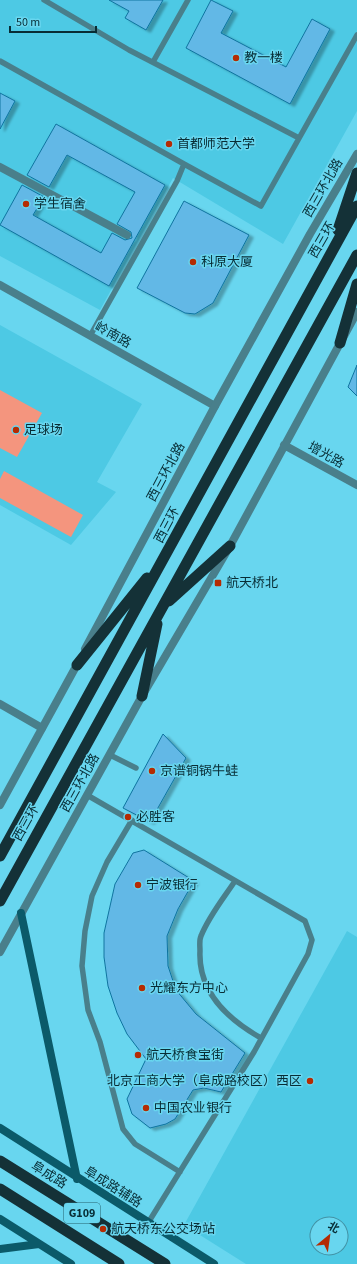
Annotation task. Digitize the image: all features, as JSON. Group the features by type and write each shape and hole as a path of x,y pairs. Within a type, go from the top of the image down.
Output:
{"highway":[{"path":"331,251 357,173"},
{"name":"西三环","path":"0,856 357,206"},
{"name":"西三环","path":"0,901 357,255"},
{"path":"340,343 357,284"},
{"path":"142,696 160,611 230,546"},
{"path":"77,664 165,556"},
{"name":"阜成路","path":"0,1161 165,1264"},
{"name":"G109","path":"0,1189 119,1264"}],"main road":[{"path":"22,913 77,1179"},
{"name":"阜成路辅路","path":"0,1128 77,1179 213,1264"},
{"path":"0,1219 71,1264"},
{"path":"0,1249 38,1244"}],"street":[{"name":"西三环北路","path":"0,804 77,664 215,406 310,234 357,154"},
{"path":"0,168 127,235"},
{"name":"岭南路","path":"0,285 215,406"},
{"name":"西三环北路","path":"0,952 142,696 230,546 357,312"},
{"name":"增光路","path":"284,445 357,485"},
{"path":"0,704 42,728"}],"lane":[{"path":"44,0 129,50 299,138"},
{"path":"153,62 188,0"},
{"path":"0,61 261,206 357,35"},
{"path":"90,336 177,181 184,164"},
{"path":"110,754 136,768"},
{"path":"87,795 132,820 235,882 305,921 312,940 308,954 261,1038 148,1223"},
{"path":"132,820 107,862 92,896 85,931 82,966 88,1010 100,1042 123,1129 134,1144 180,1172"},
{"path":"235,882 200,937 200,962 208,989 226,1013 242,1027 261,1038"}],"shaded area":[{"name":"首都师范大学","path":"0,0 357,0 357,111 283,244 173,178 100,310 0,256"},
{"path":"0,325 142,404 97,482 116,492 71,545 0,505"},
{"name":"足球场","path":"0,390 42,413 17,457 0,448"},
{"path":"4,471 83,515 71,537 0,498 0,479"},
{"name":"北京工商大学（阜成路校区）西区","path":"347,931 357,937 357,1264 246,1264 184,1225"}],"building":[{"path":"109,0 163,0 146,30 125,18 129,11"},
{"name":"教一楼","path":"211,0 233,11 221,33 286,67 312,19 330,29 290,104 186,48"},
{"path":"0,93 15,101 0,129"},
{"name":"学生宿舍","path":"56,124 165,185 109,286 0,225 22,185 44,197 33,215 101,253 112,233 125,240 132,238 131,232 117,224 135,192 67,155 49,187 27,175"},
{"name":"科原大厦","path":"184,201 249,235 213,303 195,314 185,313 137,288"},
{"path":"357,365 357,396 348,387"},
{"path":"163,734 186,758 150,822 123,808"},
{"name":"光耀东方中心","path":"144,850 194,881 178,909 167,936 168,966 176,990 196,1014 245,1053 221,1092 204,1088 193,1090 175,1119 166,1124 150,1128 132,1114 127,1099 146,1059 127,1034 117,1013 108,986 104,957 104,933 115,884 133,853"}],"place":[{"name":"教一楼","path":"236,58"},
{"name":"首都师范大学","path":"169,144"},
{"name":"学生宿舍","path":"26,204"},
{"name":"科原大厦","path":"193,262"},
{"name":"足球场","path":"16,430"},
{"name":"航天桥北","path":"218,583"},
{"name":"京谱铜锅牛蛙","path":"152,771"},
{"name":"必胜客","path":"128,817"},
{"name":"宁波银行","path":"138,885"},
{"name":"光耀东方中心","path":"142,988"},
{"name":"航天桥食宝街","path":"138,1055"},
{"name":"北京工商大学（阜成路校区）西区","path":"310,1081"},
{"name":"中国农业银行","path":"146,1108"},
{"name":"航天桥东公交场站","path":"103,1229"}]}
